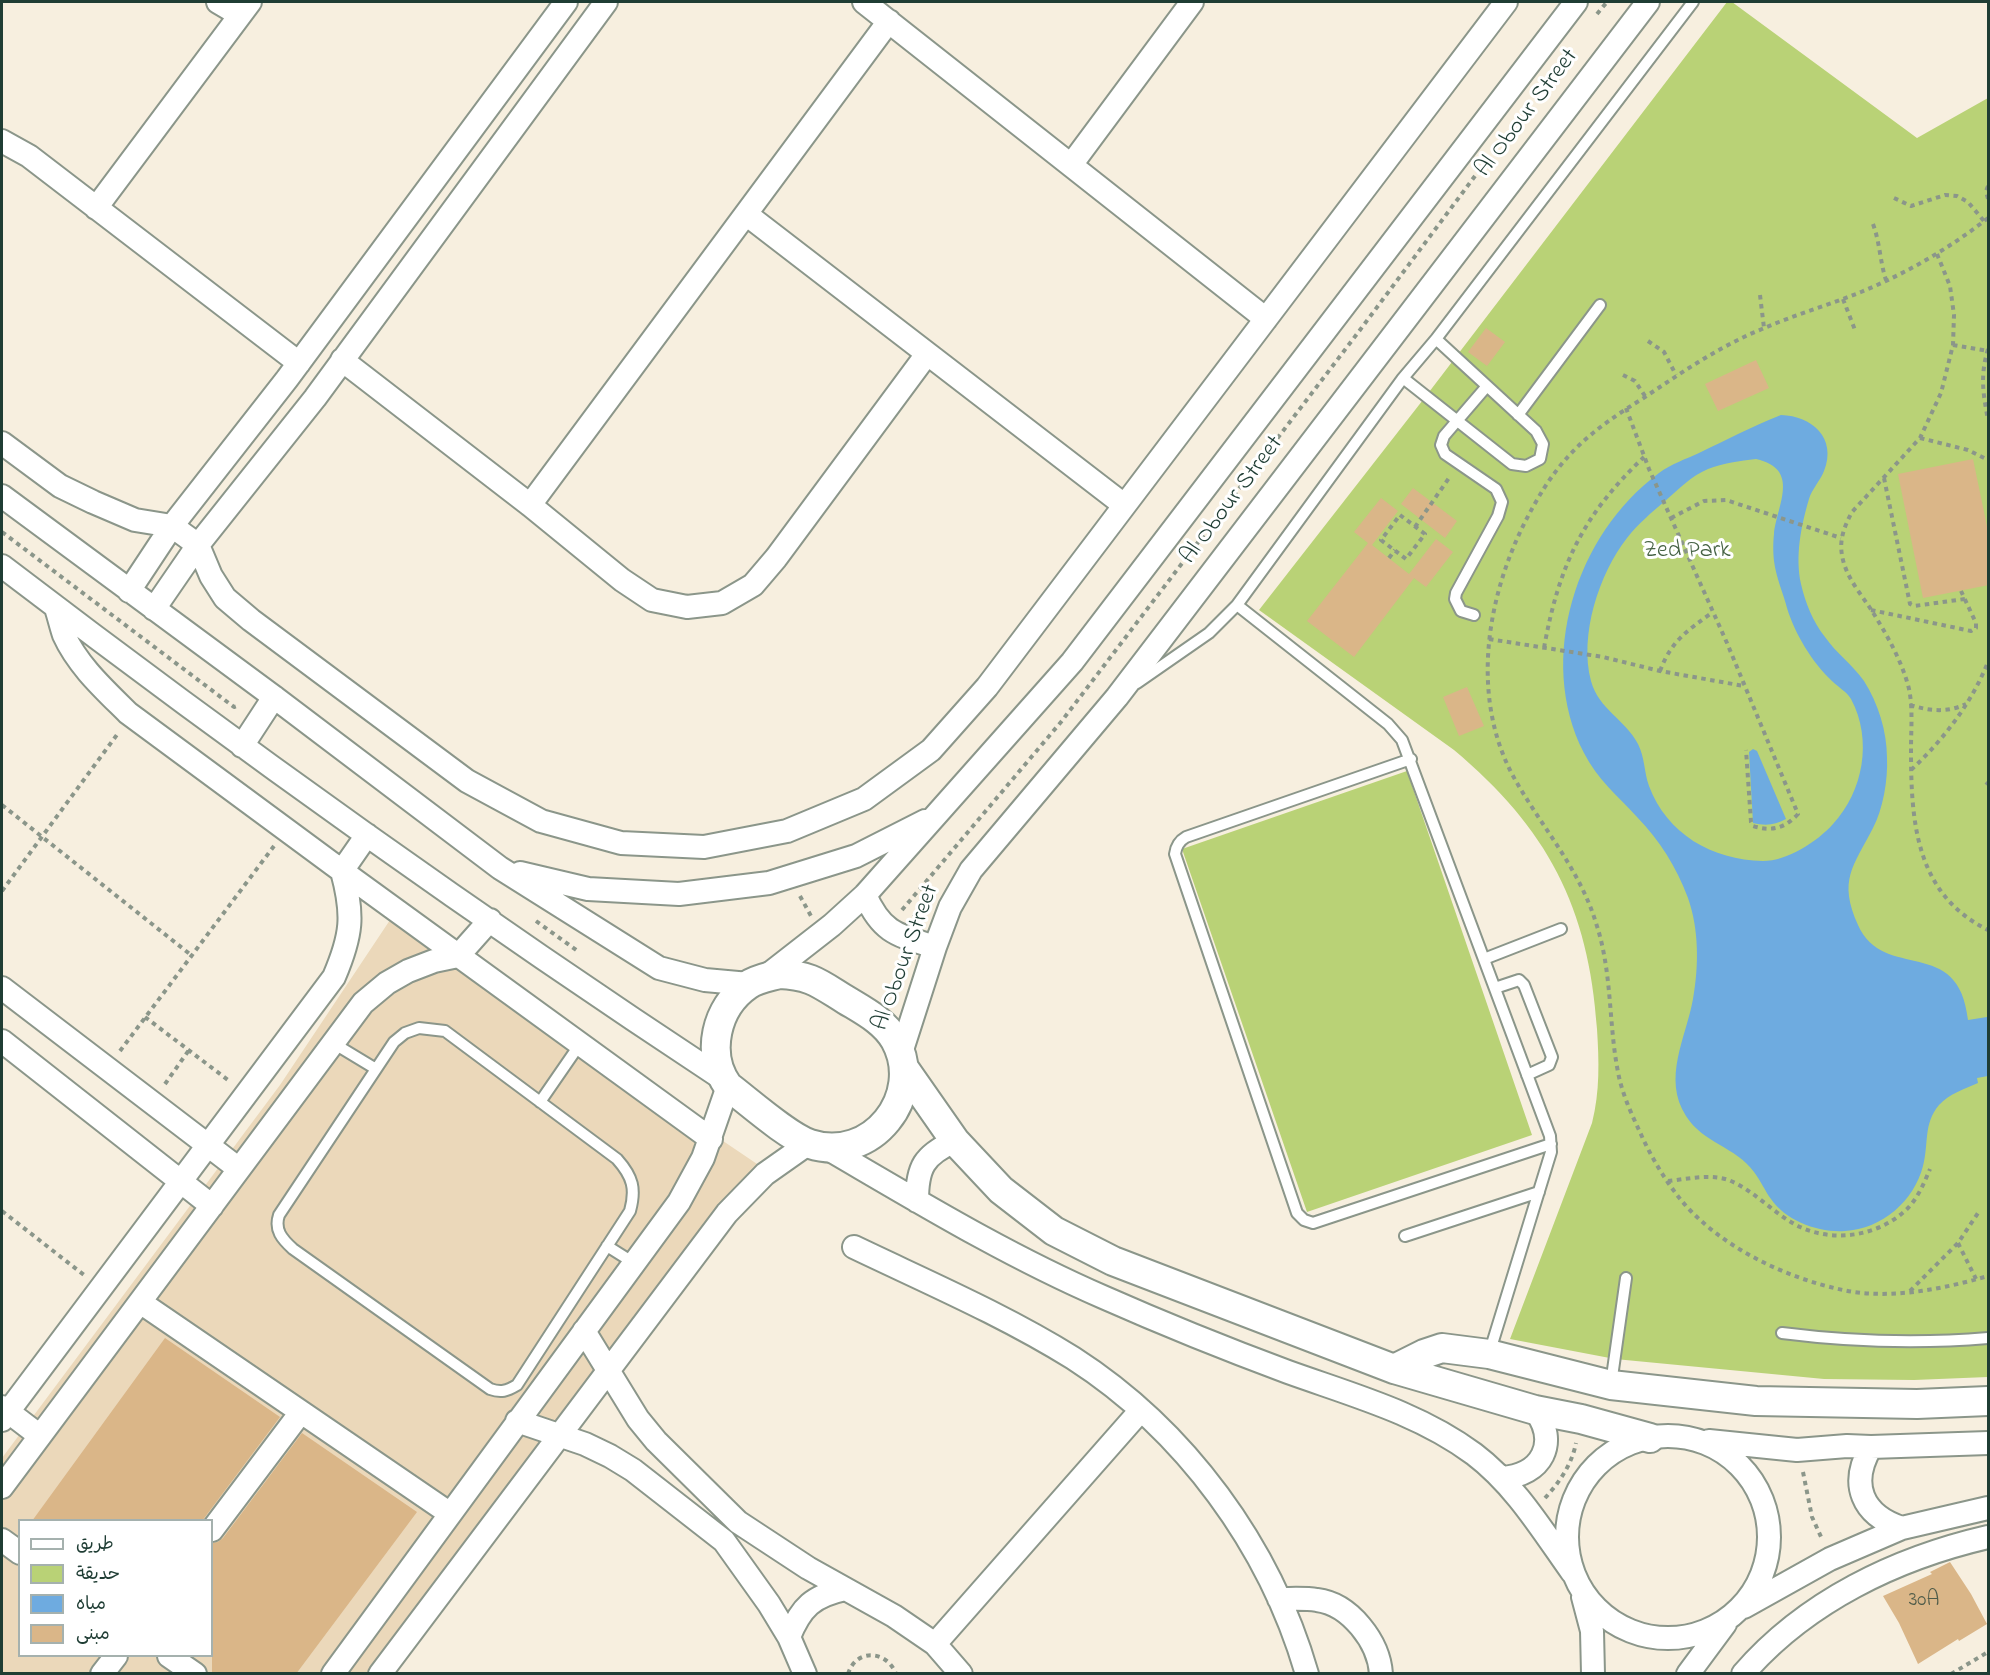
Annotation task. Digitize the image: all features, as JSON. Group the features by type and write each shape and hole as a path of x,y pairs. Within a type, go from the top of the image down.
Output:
{"street":[{"path":"96,208 245,8 218,2"},
{"path":"129,591 172,526 293,371 566,2"},
{"path":"154,609 198,545 315,398 606,2"},
{"path":"864,2 1266,319"},
{"path":"1071,165 1192,2"},
{"path":"2,443 60,486 135,520 172,526 198,545 225,598 250,620 467,782 541,821 621,843 704,847 787,831 864,799 931,750 987,687 1506,2"},
{"name":"Al Obour Street","path":"756,981 820,934 865,896 1072,662 1576,2"},
{"name":"Al Obour Street","path":"903,1060 934,947 950,907 971,870 1117,697 1648,2"},
{"path":"530,505 889,21"},
{"path":"2,141 29,156 96,208 293,371 315,398"},
{"path":"746,214 1124,505"},
{"path":"322,331 346,355 622,580 651,600 687,607 722,603 753,585 776,558 927,354"},
{"path":"2,496 500,868 659,968 705,980 756,981 787,975 811,978 872,1015 894,1038 903,1060 955,1141 1001,1190 1054,1231 1113,1261 1394,1369 1535,1410 1581,1419 1650,1438"},
{"path":"2,566 242,746 725,1082 794,1136 817,1145 987,1241 1102,1297 1253,1359 1413,1418 1445,1434 1502,1478 1572,1572 1582,1592 1592,1630 1593,1674"},
{"path":"56,608 64,636 80,661 128,713 458,956 711,1138"},
{"path":"242,746 274,697"},
{"path":"500,868 588,889 679,894 769,883 790,877 856,856 937,815"},
{"path":"40,1436 4,1413 334,976 346,948 350,923 349,897 342,871 367,835"},
{"path":"865,896 873,914 888,930 934,947"},
{"path":"2,1487 363,1003 387,983 408,971 434,961 458,956 490,920"},
{"path":"333,1674 679,1202 694,1177 711,1138 725,1082 716,1053 719,1022 737,995 756,981"},
{"path":"2,988 239,1169"},
{"path":"2,1041 212,1206"},
{"path":"380,1674 745,1193 765,1174 817,1145 841,1147 856,1143 871,1136 883,1126 894,1114 901,1099 904,1084 903,1060"},
{"path":"917,1201 917,1181 924,1163 937,1149 955,1141"},
{"path":"854,1247 1036,1336 1073,1358 1141,1410 1184,1452 1222,1500 1254,1550 1280,1599 1307,1674"},
{"path":"140,1302 449,1513"},
{"path":"584,1331 638,1419 656,1441 738,1522 772,1546 894,1616 935,1644 961,1674"},
{"path":"1394,1369 1442,1348 1489,1354 1611,1385 1756,1401 1917,1404 1989,1401"},
{"path":"935,1644 1141,1410"},
{"path":"1502,1478 1516,1477 1529,1472 1539,1462 1545,1449 1547,1435 1543,1421 1535,1410"},
{"path":"213,1529 301,1412"},
{"path":"517,1421 593,1448 633,1470 724,1541 748,1572 789,1637 805,1674"},
{"path":"1572,1572 1566,1547 1567,1522 1574,1498 1587,1476 1604,1458 1626,1445 1650,1438 1673,1436 1797,1450 1847,1446 1871,1448 1989,1443"},
{"path":"1688,1674 1753,1593 1763,1571 1768,1548 1768,1525 1763,1502 1752,1481 1737,1463 1718,1449 1696,1440"},
{"path":"1871,1448 1863,1460 1860,1474 1863,1496 1875,1515 1902,1528"},
{"path":"1582,1592 1600,1614 1623,1629 1650,1638 1678,1638 1706,1631 1830,1559 1902,1528 1989,1508"},
{"path":"724,1541 738,1522"},
{"path":"1743,1674 1754,1661 1795,1625 1840,1594 1890,1568 1941,1550 1989,1537"},
{"path":"2,1540 18,1552"},
{"path":"789,1637 796,1619 809,1604 826,1593 845,1589"},
{"path":"1280,1599 1320,1600 1342,1610 1361,1626 1374,1647 1381,1674"},
{"path":"102,1674 115,1657"},
{"path":"170,1657 195,1674"}],"lane":[{"path":"1117,697 1209,633 1237,605 1403,378 1436,339 1693,2"},
{"path":"1518,415 1600,305"},
{"path":"1403,378 1512,464 1526,466 1540,459 1543,444 1536,431 1436,339"},
{"path":"1474,615 1461,610 1457,605 1456,593 1498,516 1502,502 1496,489 1445,454 1441,440 1487,386"},
{"path":"1237,605 1388,724 1402,740 1411,759 1551,1143 1551,1152 1489,1354"},
{"path":"1411,759 1186,837 1176,848 1175,854 1297,1213 1304,1220 1313,1223 1551,1143"},
{"path":"1484,959 1561,929"},
{"path":"1495,988 1514,980 1524,985 1552,1057 1553,1060 1549,1065 1527,1075"},
{"path":"419,1028 445,1030 540,1102 617,1159 626,1169 632,1181 634,1195 630,1211 517,1385 499,1392 490,1389 293,1249 278,1232 276,1222 394,1042 405,1033 419,1028"},
{"path":"333,1043 376,1069"},
{"path":"540,1102 580,1044"},
{"path":"1405,1236 1539,1192"},
{"path":"607,1246 634,1263"},
{"path":"1611,1385 1626,1278"},
{"path":"1782,1333 1837,1340 1892,1343 1989,1338"}],"path":[{"path":"1594,18 1607,2"},
{"path":"1554,83 1575,55"},
{"path":"900,915 1061,722 1479,172"},
{"path":"1989,186 1986,191 1989,199"},
{"path":"1894,198 1911,206 1945,195 1957,196 1968,202 1986,219 1937,254 1886,280 1722,347 1626,408 1582,440 1555,471 1515,541 1500,583 1489,639 1488,669 1491,703 1498,739 1511,771 1556,841 1577,879 1596,922 1609,980 1619,1077 1629,1109 1648,1151 1682,1202 1710,1228 1748,1254 1778,1270 1844,1291 1910,1292 1944,1288 1989,1276"},
{"path":"1874,224 1882,270 1886,280"},
{"path":"1937,254 1950,286 1954,315 1953,345 1941,393 1920,438 1852,512 1841,538 1841,554 1846,569 1898,658 1909,690 1915,827 1922,857 1937,886 1957,910 1989,930"},
{"path":"1760,295 1764,328"},
{"path":"1843,299 1855,330"},
{"path":"1648,341 1664,352 1676,375"},
{"path":"1953,345 1988,350 1982,381 1989,420"},
{"path":"1623,375 1635,381 1645,396"},
{"path":"1626,408 1649,469 1713,612 1798,814 1790,823 1772,829 1753,826 1746,750"},
{"path":"1920,438 1968,450 1989,460"},
{"path":"1544,648 1551,609 1576,542 1595,510 1618,482 1644,457"},
{"path":"1415,526 1459,464"},
{"path":"1884,478 1910,604 1914,606 1965,599"},
{"path":"1671,518 1694,504 1716,499 1737,502 1841,538"},
{"path":"1400,515 1415,526 1425,534 1406,559 1381,540 1400,515"},
{"path":"2,532 234,707"},
{"path":"1389,558 1395,550"},
{"path":"1871,609 1971,632 1976,625 1961,591"},
{"path":"1660,671 1673,644 1683,633 1713,612"},
{"path":"1489,639 1603,657 1660,671 1745,687"},
{"path":"1911,770 1938,743 1967,704 1989,662"},
{"path":"1911,705 1940,711 1967,704"},
{"path":"2,891 120,731"},
{"path":"990,815 1051,743"},
{"path":"2,805 191,955"},
{"path":"106,1068 274,846"},
{"path":"790,877 820,934"},
{"path":"910,922 929,894"},
{"path":"145,1017 247,1093"},
{"path":"152,1103 189,1050"},
{"path":"1667,1181 1713,1177 1732,1181 1799,1227 1821,1234 1844,1236 1867,1232 1888,1223 1907,1209 1930,1169"},
{"path":"1910,1292 1958,1242 1980,1210"},
{"path":"2,1211 100,1288"},
{"path":"1958,1242 1976,1280"},
{"path":"1797,1450 1812,1517 1830,1559"},
{"path":"1951,1674 1989,1652"},
{"path":"848,1674 856,1660 865,1655 875,1655 884,1657 891,1663 896,1674"}],"shaded area":[{"path":"392,917 763,1168 725,1197 370,1673 2,1673 2,1458 280,1085"}],"green space":[{"name":"Zed Park","path":"1727,2 1732,2 1917,138 1988,98 1988,1377 1914,1380 1824,1379 1615,1359 1510,1339 1592,1123 1596,1099 1598,1053 1592,985 1584,945 1573,908 1538,840 1487,779 1454,750 1259,610 1426,396"},
{"path":"1407,771 1532,1135 1307,1212 1182,849"}],"water":[{"path":"1781,415 1792,416 1812,424 1824,439 1827,448 1824,471 1809,499 1801,530 1799,573 1801,584 1817,625 1834,648 1860,675 1869,690 1881,718 1887,748 1886,785 1880,812 1850,874 1849,896 1852,910 1858,925 1870,942 1885,952 1936,967 1951,977 1962,994 1968,1020 1987,1017 1988,1025 1988,1076 1977,1078 1978,1083 1947,1098 1934,1112 1928,1127 1923,1166 1912,1191 1884,1219 1859,1229 1845,1231 1814,1228 1785,1214 1777,1207 1747,1164 1701,1133 1686,1116 1679,1102 1676,1073 1690,1014 1696,974 1697,948 1692,910 1678,875 1660,845 1601,779 1584,753 1570,716 1564,678 1565,639 1572,601 1586,564 1606,529 1630,499 1664,470","holes":["1756,459 1770,464 1778,471 1782,479 1783,489 1773,551 1776,573 1787,608 1811,656 1851,699 1862,731 1863,748 1862,765 1852,797 1833,824 1801,849 1782,858 1763,861 1726,856 1709,849 1680,831 1667,818 1649,786 1642,754 1633,735 1606,707 1595,691 1588,663 1588,644 1590,625 1600,587 1617,553 1640,523 1685,483 1708,469"]},
{"path":"1753,749 1757,751 1786,819 1778,823 1766,825 1753,823 1749,752"}],"building":[{"path":"1486,328 1505,342 1487,366 1468,352"},
{"path":"1756,360 1769,388 1718,411 1705,384"},
{"path":"1973,459 1989,536 1989,585 1923,598 1898,474"},
{"path":"1413,488 1457,521 1445,538 1401,504"},
{"path":"1381,498 1398,511 1372,545 1409,574 1436,539 1453,552 1426,587 1414,578 1354,657 1307,621 1368,543 1354,532"},
{"path":"1467,687 1484,726 1459,736 1443,697"},
{"path":"165,1338 280,1417 204,1519 33,1519"},
{"path":"302,1433 417,1512 296,1674 212,1674 213,1543 223,1538"},
{"path":"1950,1562 1987,1624 1918,1664 1899,1623 1883,1596 1932,1574 1930,1572"}]}
